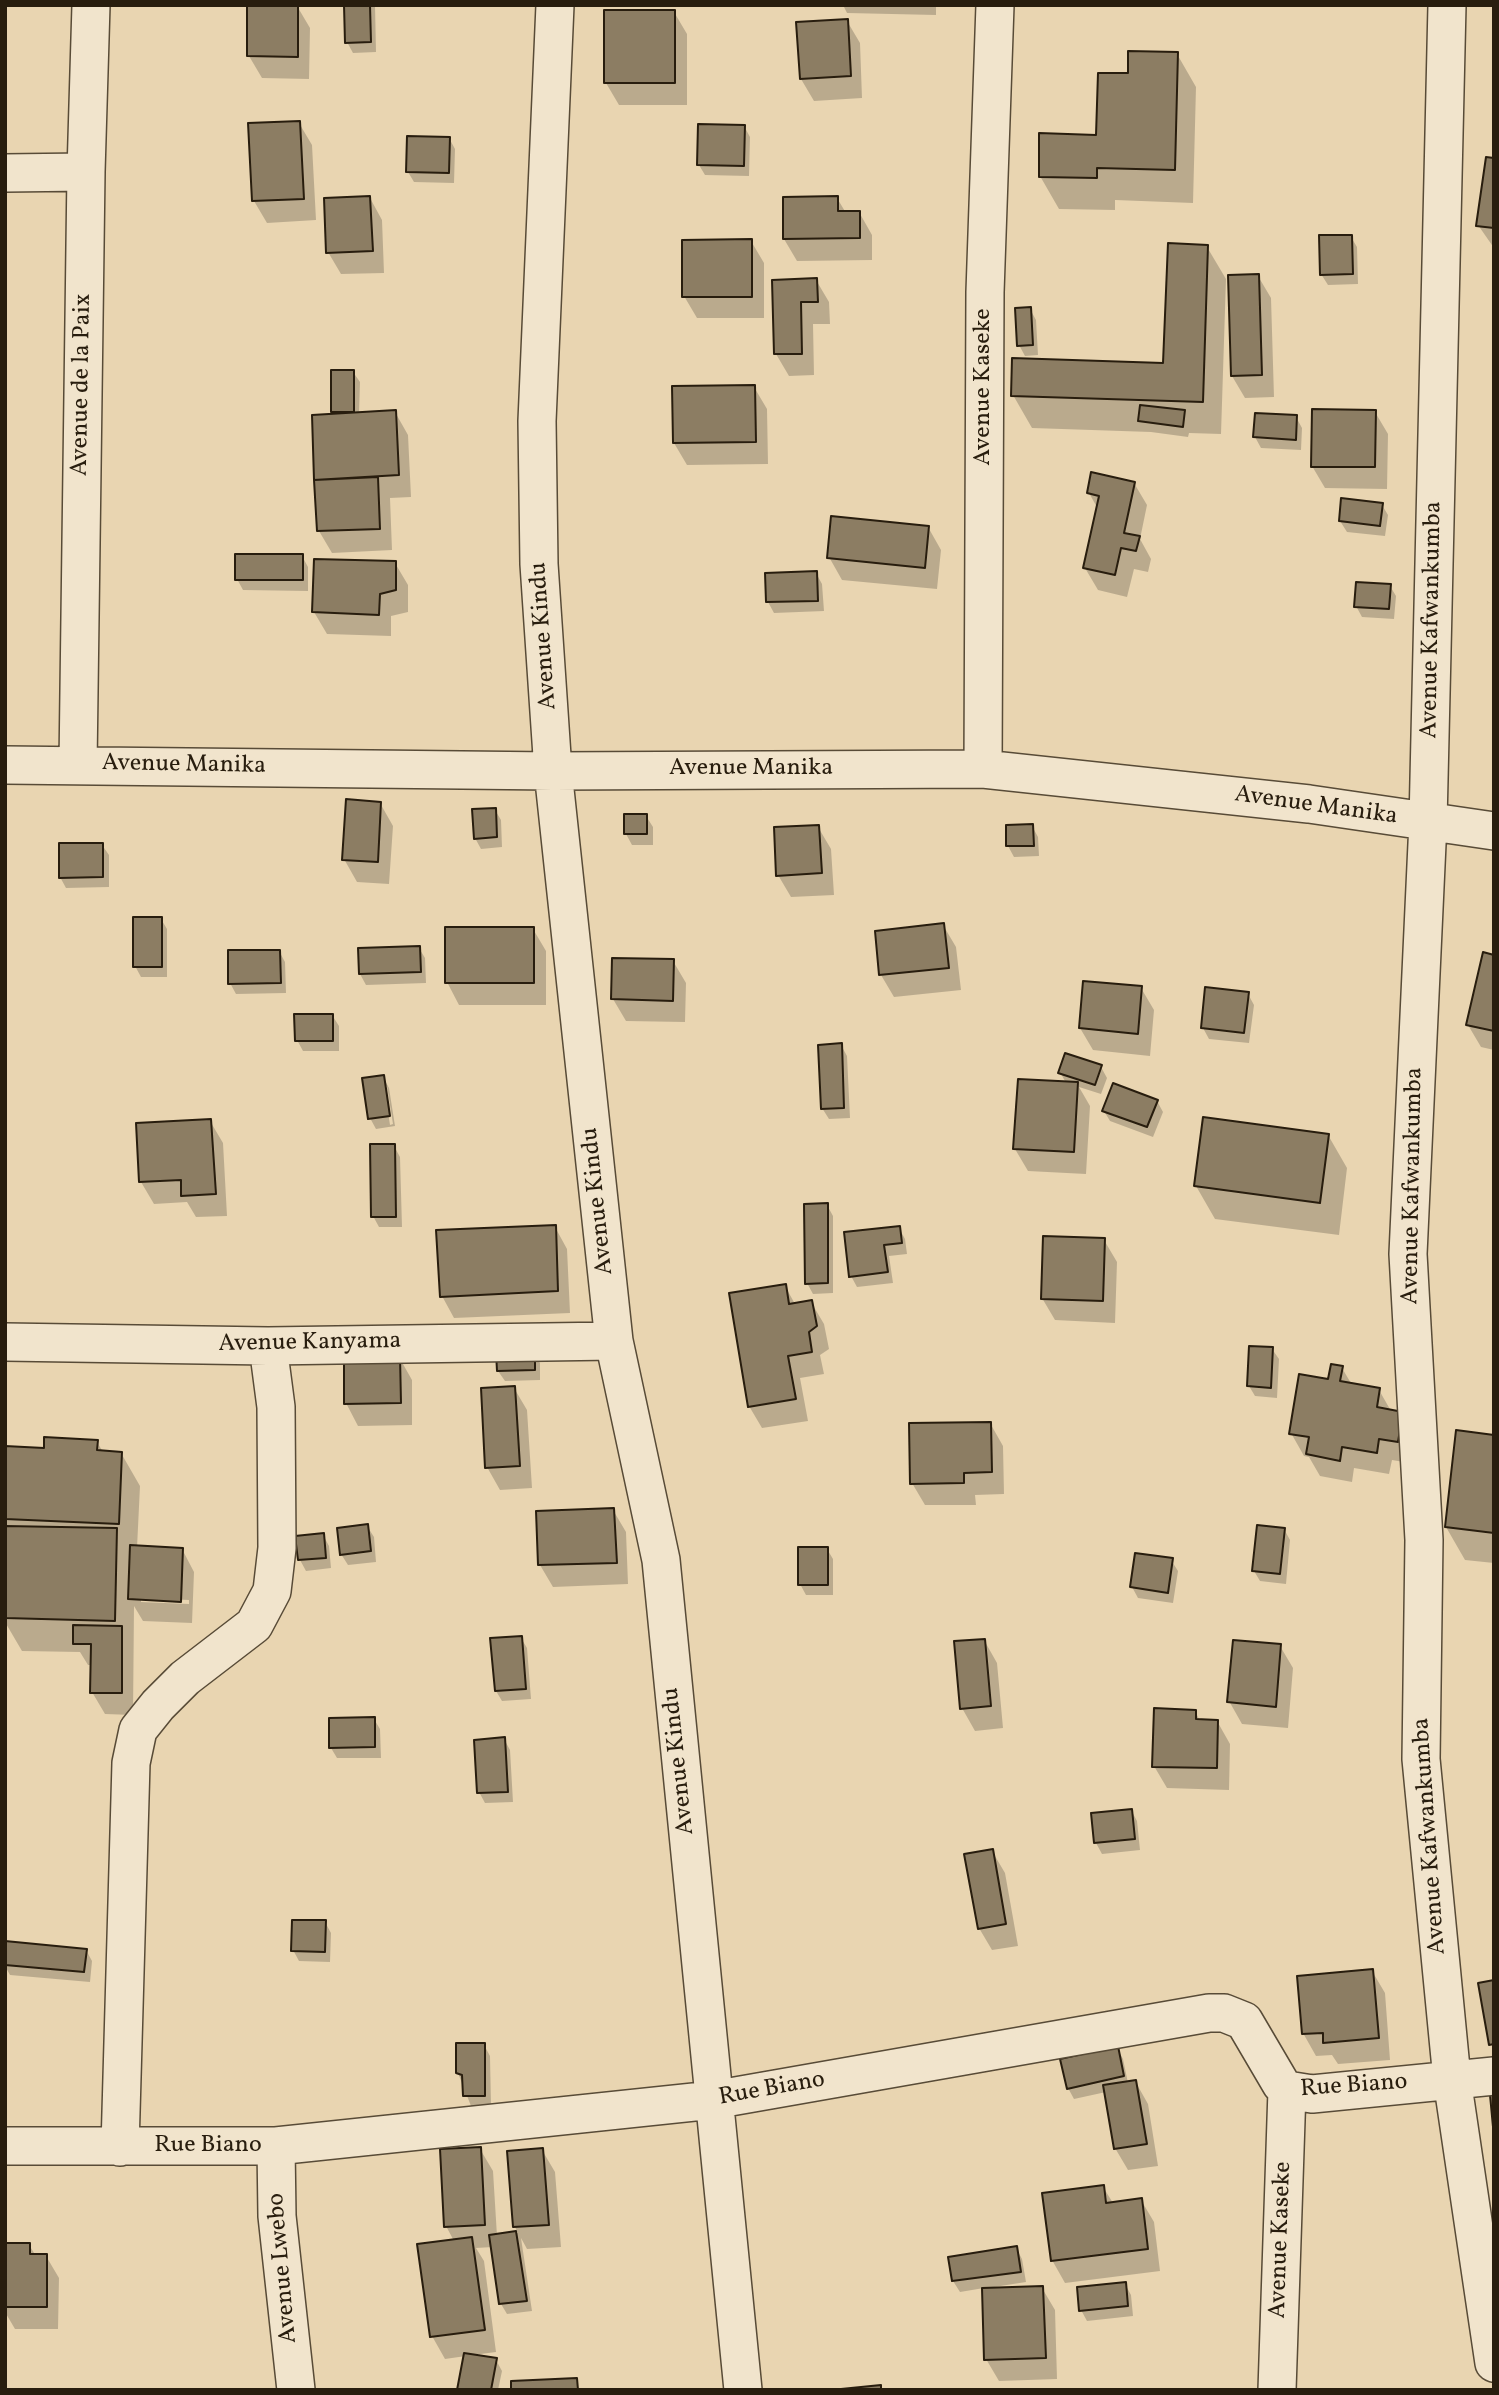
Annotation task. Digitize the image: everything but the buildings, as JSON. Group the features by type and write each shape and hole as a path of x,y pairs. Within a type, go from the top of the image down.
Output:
{"street":[{"name":"Avenue de la Paix","path":"78,765 86,172 91,5"},
{"name":"Avenue Kindu","path":"555,5 537,421 540,564 554,771 614,1341 661,1560 743,2390"},
{"name":"Avenue Kaseke","path":"983,769 985,292 995,5"},
{"name":"Avenue Kafwankumba","path":"1447,5 1428,822 1408,1254 1423,1540 1421,1759 1452,2079 1494,2363"},
{"path":"5,173 86,172"},
{"name":"Avenue Manika","path":"5,765 554,771 983,769 1295,803 1494,831"},
{"name":"Avenue Kanyama","path":"5,1342 268,1346 614,1341"},
{"path":"120,2147 131,1763 138,1730 158,1705 186,1678 254,1625 272,1591 277,1548 276,1407 268,1346"},
{"name":"Rue Biano","path":"5,2146 276,2146 713,2100 1209,2013 1224,2013 1244,2021 1287,2090 1312,2094 1494,2076"},
{"name":"Avenue Kaseke","path":"1277,2390 1287,2090"},
{"name":"Avenue Lwebo","path":"276,2146 276,2216 296,2390"}]}
